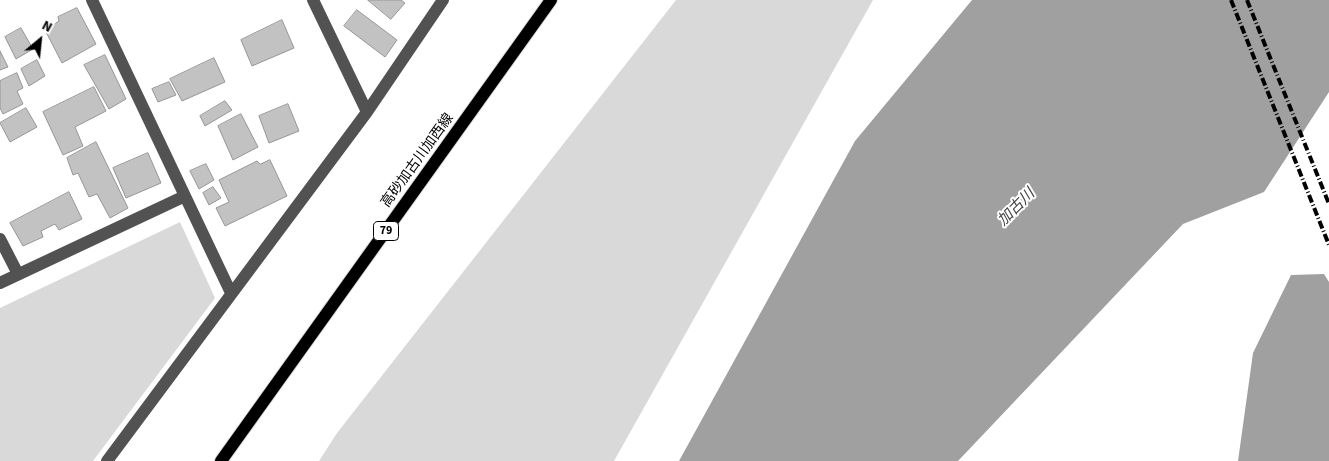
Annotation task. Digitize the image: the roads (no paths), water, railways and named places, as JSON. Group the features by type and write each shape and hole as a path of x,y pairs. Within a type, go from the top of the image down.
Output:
{"main road":[{"name":"高砂加古川加西線","path":"220,461 551,0"}],"street":[{"path":"92,0 232,293"},
{"path":"313,0 367,112"},
{"path":"107,461 367,112 443,0"},
{"path":"0,283 185,196"},
{"path":"0,239 18,274"}],"water":[{"name":"加古川","path":"972,0 1329,0 1329,92 1264,192 1183,224 958,461 679,461 855,141"},
{"path":"1324,274 1329,282 1329,461 1238,461 1253,353 1291,275"}],"railway":[{"path":"1231,0 1329,245"},
{"path":"1247,0 1329,204"}]}
